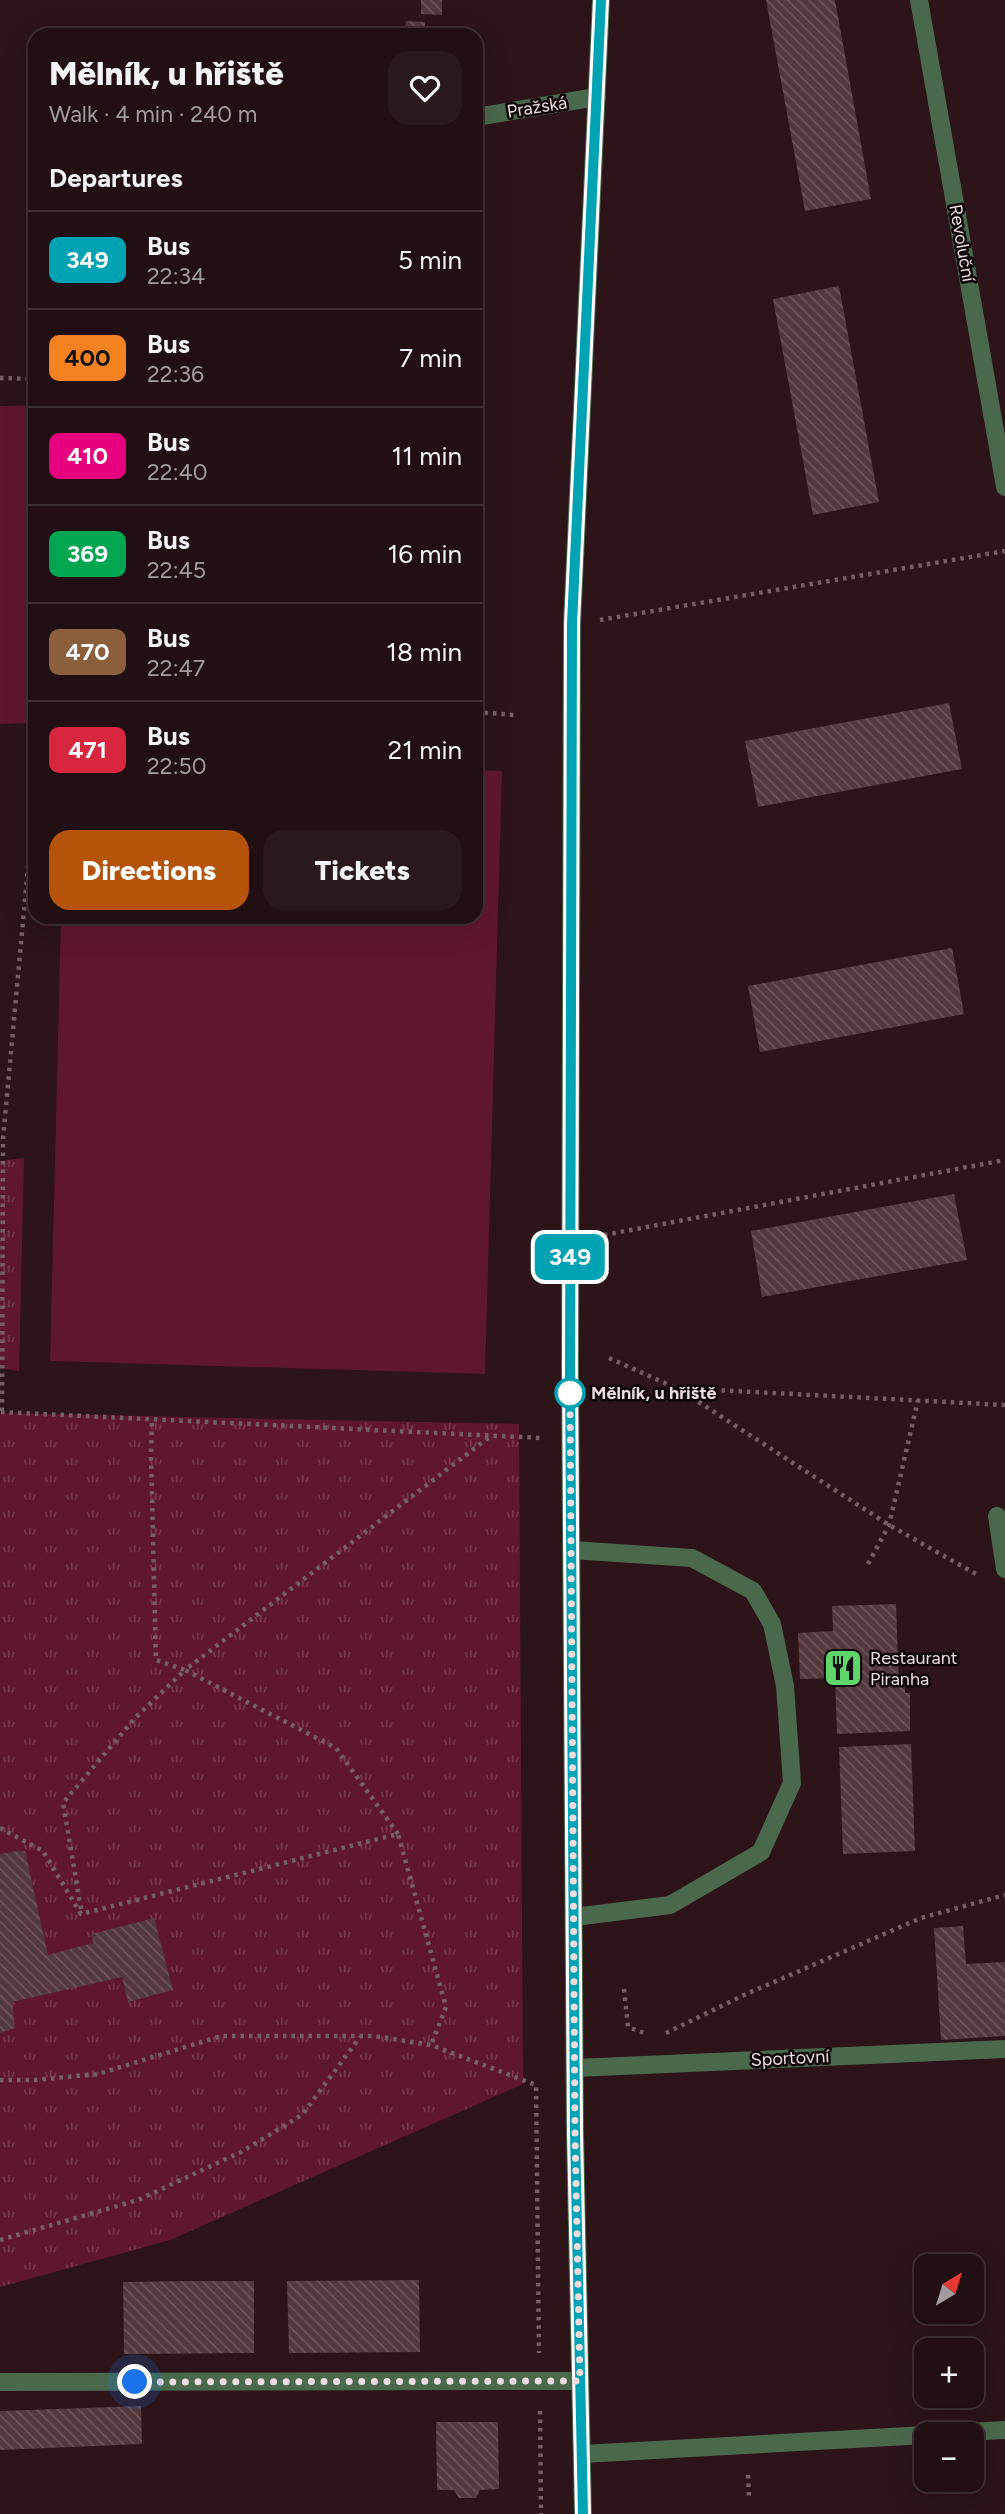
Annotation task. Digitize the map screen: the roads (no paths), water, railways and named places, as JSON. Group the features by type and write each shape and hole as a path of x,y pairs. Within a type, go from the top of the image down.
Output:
{"street":[{"path":"583,2514 575,2068 570,1439 572,624 601,0"},
{"name":"Revoluční","path":"919,0 1005,486"},
{"name":"Pražská","path":"483,116 597,97"},
{"path":"997,1516 1005,1569"},
{"path":"572,1550 692,1558 753,1591 772,1624 785,1686 792,1783 761,1852 670,1905 574,1917"},
{"name":"Sportovní","path":"575,2068 1005,2049"},
{"path":"0,2382 580,2381"},
{"path":"984,2431 1005,2430"},
{"path":"582,2454 914,2436"}],"place":[{"name":"Mělník, u hřiště","path":"570,1393"},
{"name":"Restaurant Piranha","path":"843,1668"}]}
